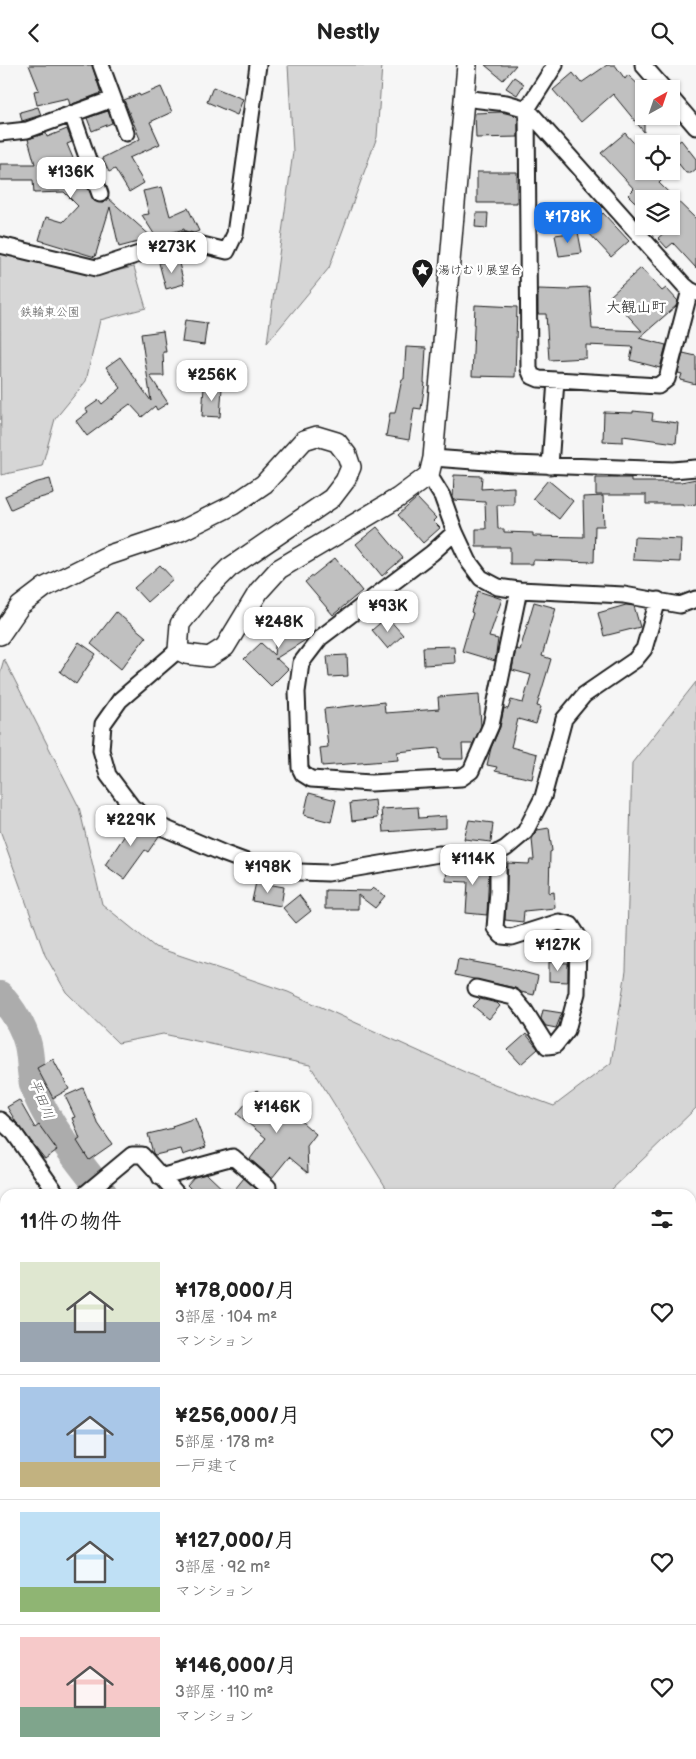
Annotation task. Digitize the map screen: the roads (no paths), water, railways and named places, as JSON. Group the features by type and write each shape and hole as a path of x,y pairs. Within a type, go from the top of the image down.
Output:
{"street":[{"path":"101,65 126,133"},
{"path":"0,245 96,268 182,240 227,251 235,234 258,65"},
{"path":"467,65 431,467 455,532 469,562 481,578 498,587 519,590 624,595 680,605 696,599"},
{"path":"463,97 506,103 527,109 693,291 667,379 658,387 539,379 532,376 529,369 527,109 555,65"},
{"path":"644,65 656,80"},
{"path":"0,133 27,130 113,99"},
{"path":"680,108 696,127"},
{"path":"72,114 100,194"},
{"path":"550,466 556,380"},
{"path":"0,635 20,606 45,587 109,555 181,531 233,505 264,484 304,440 317,436 338,442 347,455 351,467 345,481 332,498 229,568 207,590 180,624 178,650 120,700 103,724 100,750 108,775 132,807 157,825 271,871 328,873 439,854 490,857 506,848 525,832 543,797 564,719 584,695 634,660 644,649 658,600"},
{"path":"178,650 186,654 209,657 225,647 259,591 279,569 398,498 431,467 550,466 673,470 696,468"},
{"path":"455,532 432,553 320,638 300,663 297,692 300,768 303,774 311,779 370,783 461,778 471,771 490,725 519,590"},
{"path":"476,988 513,997 525,1011 547,1045 555,1045 567,1030 577,993 578,936 570,925 559,922 512,937 502,936 495,928 498,891 498,852"},
{"path":"0,1120 14,1133 54,1189"},
{"path":"90,1189 132,1155 142,1155 172,1189"},
{"path":"160,1177 233,1157 268,1187"}],"waterway":[{"name":"平田川","path":"0,995 13,1012 24,1032 29,1050 33,1084 45,1112 100,1189"}],"place":[{"name":"湯けむり展望台","path":"422,289"}],"district":[{"name":"大観山町","path":"636,307"}],"park label":[{"name":"鉄輪東公園","path":"50,312"}]}
